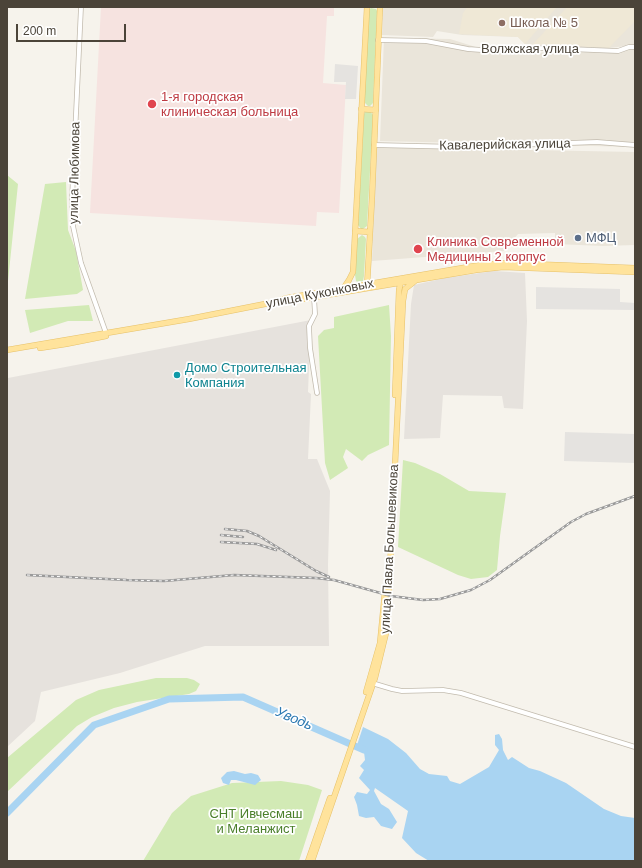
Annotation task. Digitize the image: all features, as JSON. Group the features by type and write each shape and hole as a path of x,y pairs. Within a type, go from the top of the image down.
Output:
{"main road":[{"path":"343,289 353,272 367,7"},
{"path":"367,286 380,7"},
{"path":"361,109 376,110"},
{"path":"354,231 370,232"},
{"name":"улица Куконковых","path":"7,353 66,344 107,334 145,330 389,281 474,266 503,263 635,268"},
{"name":"улица Куконковых","path":"382,283 401,283 476,270 503,267 635,272"},
{"path":"367,273 372,280 396,289 401,300"},
{"path":"401,300 401,283 405,278"},
{"path":"389,281 395,280 401,283"},
{"name":"улица Павла Большевикова","path":"347,756 371,683 380,643 385,595 401,300 405,289 416,280"},
{"name":"улица Куконковых","path":"7,350 188,319 270,303 287,298 367,286"},
{"path":"308,861 347,756"},
{"path":"312,861 347,756"}],"street":[{"name":"улица Любимова","path":"81,7 72,199 73,226 81,263 107,334"},
{"name":"Волжская улица","path":"378,40 426,41 468,49 495,51 545,48 618,50 635,47"},
{"name":"Кавалерийская улица","path":"374,145 461,147 597,142 635,145"},
{"path":"314,297 315,314 309,326 310,348 317,393"},
{"path":"371,683 392,690 443,690 461,693 635,746"}],"shaded area":[{"path":"101,7 334,7 334,16 327,16 323,83 346,85 339,213 317,212 316,226 90,213"},
{"path":"383,7 635,7 635,45 609,48 525,44 518,37 462,35 437,31 433,37 382,35"},
{"name":"Школа № 5","path":"467,7 557,7 525,44 518,37 459,34 463,13"},
{"path":"567,7 635,7 635,21 609,48 533,44"},
{"path":"384,38 450,39 495,53 619,52 635,49 635,147 380,141"},
{"path":"335,64 358,66 356,99 345,99 346,82 334,82"},
{"path":"376,147 635,152 635,245 603,246 555,244 555,233 518,234 504,251 372,261"},
{"path":"494,271 525,273 527,321 523,409 504,408 502,396 443,395 440,438 404,439 411,304 414,285 445,278"},
{"path":"536,287 620,289 620,302 635,303 635,310 536,309"},
{"path":"311,320 308,392 311,394 308,459 317,459 330,491 328,564 329,646 205,646 120,673 41,692 35,721 7,747 8,378"},
{"path":"565,432 635,434 635,463 564,461"}],"green space":[{"path":"371,8 376,9 377,11 373,103 368,106 364,102 368,10"},
{"path":"370,111 373,115 367,226 361,229 358,225 364,114 365,112"},
{"path":"7,175 18,184 7,291"},
{"path":"66,182 68,230 76,251 83,290 77,294 25,299 45,184"},
{"path":"362,235 366,239 364,276 363,281 358,282 356,281 355,275 357,239"},
{"path":"89,305 93,321 68,321 30,333 25,310"},
{"path":"389,305 391,336 389,445 368,455 362,461 346,449 343,457 348,468 330,480 325,463 318,336 324,330 334,328 334,317"},
{"path":"403,460 415,463 440,474 469,491 506,493 497,570 488,577 471,579 458,575 398,547"},
{"path":"156,678 187,678 200,684 196,691 189,694 137,702 114,708 92,717 77,726 7,792 7,758 76,700 99,690"},
{"name":"СНТ Ивчесмаш и Меланжист","path":"281,781 308,785 322,790 299,861 143,861 172,813 191,796 232,783"}],"water":[{"path":"363,727 388,739 406,753 420,769 429,774 447,776 450,781 460,784 489,767 499,750 495,745 495,735 499,734 502,739 503,750 508,760 512,757 529,768 540,771 566,783 604,809 621,816 635,818 635,861 429,861 416,853 402,838 408,811 375,788 374,791 381,804 389,809 397,822 392,829 381,826 374,817 366,818 359,816 354,797 357,792 367,794 370,790 359,778 364,770 360,766 365,760 364,752 356,748"},
{"path":"234,771 258,775 261,780 255,785 236,780 231,780 229,785 223,783 221,778 227,772"}],"waterway":[{"name":"Уводь","path":"7,813 94,725 169,699 243,697 364,750"}],"railway":[{"path":"27,575 164,581 234,575 316,578 334,580 391,596 423,600 440,599 471,590 490,580 571,522 586,514 635,496"},
{"path":"225,529 247,531 259,536 316,571 329,577"},
{"path":"221,535 243,537"},
{"path":"221,542 257,544 276,550"}],"place":[{"name":"Школа № 5","path":"502,23"},
{"name":"1-я городская клиническая больница","path":"152,104"},
{"name":"МФЦ","path":"578,238"},
{"name":"Клиника Современной Медицины 2 корпус","path":"418,249"},
{"name":"Домо Строительная Компания","path":"177,375"}]}
